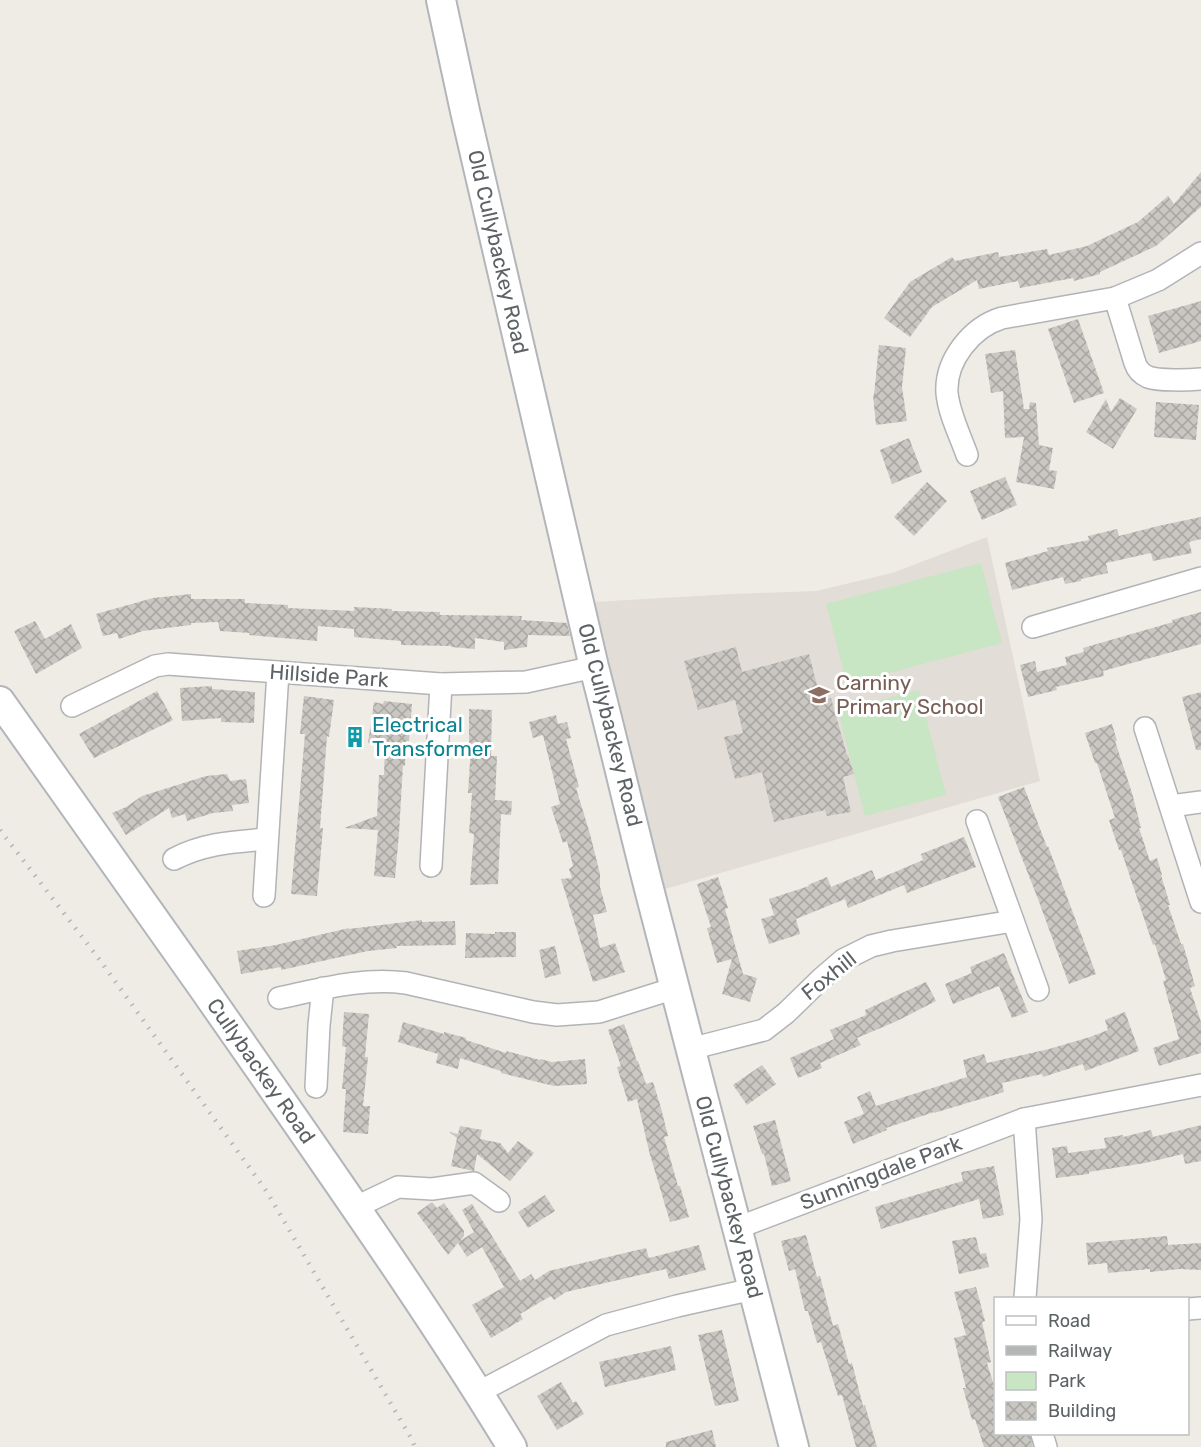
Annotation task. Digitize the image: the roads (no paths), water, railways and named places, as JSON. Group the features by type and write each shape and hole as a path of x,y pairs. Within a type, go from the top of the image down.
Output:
{"street":[{"name":"Old Cullybackey Road","path":"441,0 594,667 645,874 794,1447"},
{"path":"967,455 947,392 953,365 969,338 988,323 1002,318 1114,297 1158,280 1201,252"},
{"path":"1114,297 1135,363 1143,374 1155,379 1201,379"},
{"path":"1034,627 1201,578"},
{"name":"Hillside Park","path":"72,706 162,664 441,684 526,682 594,667"},
{"path":"264,896 278,672"},
{"path":"431,866 441,684"},
{"name":"Cullybackey Road","path":"0,701 168,937 356,1208 512,1447"},
{"path":"1145,728 1201,902"},
{"path":"1171,806 1201,802"},
{"path":"977,821 1038,990"},
{"path":"174,859 196,848 267,839"},
{"name":"Foxhill","path":"690,1049 764,1030 786,1013 849,955 871,946 1013,921"},
{"path":"279,998 323,988 376,980 406,983 533,1012 557,1015 599,1012 675,988"},
{"path":"316,1087 318,1025 323,988"},
{"name":"Sunningdale Park","path":"737,1228 1024,1119 1201,1085"},
{"path":"1024,1119 1031,1219 1025,1297"},
{"path":"356,1208 398,1186 432,1189 474,1183 499,1201"},
{"path":"478,1392 606,1325 753,1288"}],"railway":[{"path":"0,830 99,959 267,1192 415,1447"}],"place":[{"name":"Carniny Primary School","path":"819,695"},
{"name":"Electrical Transformer","path":"355,737"}]}
